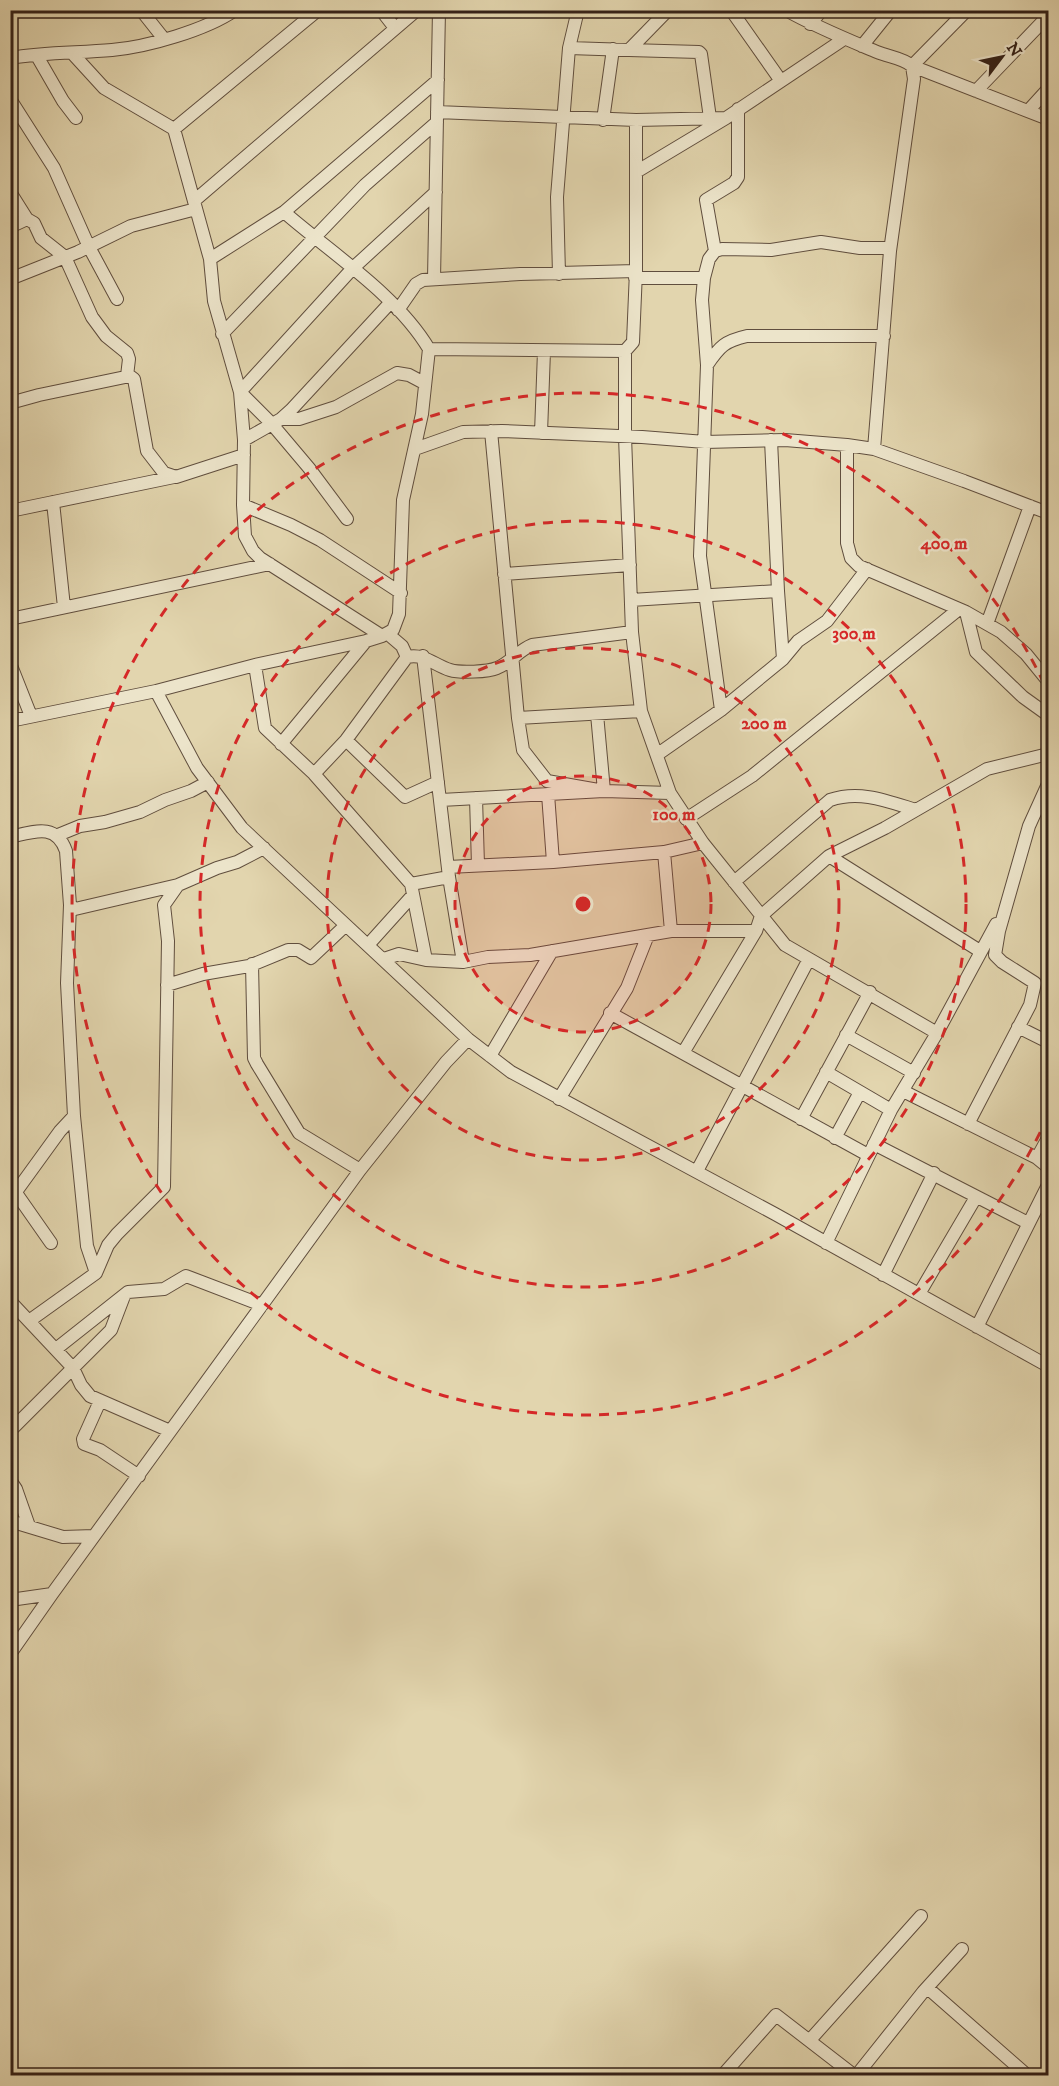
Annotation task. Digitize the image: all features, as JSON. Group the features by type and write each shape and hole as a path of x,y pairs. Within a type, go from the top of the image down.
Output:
{"street":[{"path":"141,10 164,39"},
{"path":"11,56 115,50 164,39 235,10"},
{"path":"174,129 318,10"},
{"path":"381,10 395,28"},
{"path":"10,279 88,247 131,226 195,205 417,10"},
{"path":"434,279 439,10"},
{"path":"558,274 557,197 569,48 578,10"},
{"path":"629,50 668,10"},
{"path":"731,10 781,81"},
{"path":"786,10 844,39 885,56 906,61 912,66 1048,119"},
{"path":"810,24 822,10"},
{"path":"862,46 891,10"},
{"path":"912,66 967,10"},
{"path":"976,91 1048,16"},
{"path":"636,172 726,118 844,39"},
{"path":"569,48 699,52 710,118"},
{"path":"603,120 613,49"},
{"path":"72,53 104,88 174,129 210,259 214,301 222,334 240,392 244,440 244,536 253,551 270,564 402,646 407,657"},
{"path":"37,56 63,101 76,118"},
{"path":"874,449 890,248 914,79 912,66"},
{"path":"210,259 284,212 438,80"},
{"path":"1028,111 1048,89"},
{"path":"10,99 54,168 88,247 117,299"},
{"path":"715,251 706,200 734,183 738,177 738,109"},
{"path":"222,334 313,237 437,117 564,117 603,120 726,118"},
{"path":"636,120 636,275 633,342 625,351 625,436 631,600 641,711 670,793 703,843 785,945 870,992 937,1033"},
{"path":"10,192 27,219 34,224 41,238 64,257 92,317 106,336 127,353 129,359 127,376"},
{"path":"240,392 353,267 435,192"},
{"path":"10,721 156,691 255,665 366,641 393,630 399,614 401,593 403,500 422,414 429,349 394,307 353,267 284,212"},
{"path":"10,227 27,219"},
{"path":"721,710 700,556 707,365 702,300 709,259 715,251 722,249 781,249 821,242 860,248 890,248"},
{"path":"244,440 291,411 416,284 423,280 558,274 704,278"},
{"path":"707,365 717,350 728,341 747,336 884,336"},
{"path":"429,349 625,351"},
{"path":"541,433 543,351"},
{"path":"276,421 299,419 336,406 397,373 409,375 424,383"},
{"path":"10,403 127,376 134,380 147,451 164,473 176,477"},
{"path":"240,392 276,421 347,519"},
{"path":"415,449 462,432 491,431 625,436 705,442 771,440 847,445 874,449 1048,513"},
{"path":"491,431 511,658 524,750 547,782 604,791"},
{"path":"771,440 783,659"},
{"path":"847,445 847,543 851,558 867,569 963,610 1001,632 1016,644 1048,681"},
{"path":"10,511 176,477 244,455"},
{"path":"53,502 64,607"},
{"path":"243,505 320,540 401,593"},
{"path":"987,624 1030,506"},
{"path":"10,619 270,564"},
{"path":"504,574 630,565"},
{"path":"658,754 721,710 783,659 798,641 827,621 867,569"},
{"path":"631,600 778,591"},
{"path":"963,610 976,652 1023,697 1048,716"},
{"path":"686,819 752,776 963,610"},
{"path":"314,774 346,740 407,657 423,656 450,670 460,672 496,669 522,649 532,645 633,632"},
{"path":"281,744 366,641"},
{"path":"423,656 449,872 463,962"},
{"path":"10,663 31,716"},
{"path":"255,665 266,728 314,774 412,889 426,960"},
{"path":"156,691 197,768 242,828 468,1039 490,1056 559,1099 697,1171 1048,1366"},
{"path":"518,718 641,711"},
{"path":"597,714 604,791"},
{"path":"346,740 405,797 438,782"},
{"path":"683,1053 756,931 761,916 829,856 885,828 987,769 1048,754"},
{"path":"58,835 80,826 140,812 208,782"},
{"path":"968,1125 1030,1005 1035,983 995,955 1004,911 1029,826 1048,784"},
{"path":"441,800 604,791 670,793"},
{"path":"548,794 553,862"},
{"path":"734,882 830,800 846,795 879,799 916,810"},
{"path":"476,798 478,865"},
{"path":"10,837 42,830 58,835 66,851 70,905 67,983 74,1116 96,1264"},
{"path":"368,945 412,889 449,872 478,865 553,862 664,852 703,843"},
{"path":"70,905 75,909 178,885 237,862 264,848"},
{"path":"664,852 671,931"},
{"path":"829,856 980,951"},
{"path":"29,1321 96,1264 117,1234 164,1187 168,941 164,905 178,885"},
{"path":"826,1243 891,1110 937,1033 1004,911"},
{"path":"167,985 202,974 252,964 288,950 298,950 310,958 346,925"},
{"path":"384,959 399,954 426,960 463,962 552,951 671,931 756,931"},
{"path":"559,1099 627,988 648,935"},
{"path":"490,1056 552,951"},
{"path":"697,1171 809,959"},
{"path":"252,964 254,1058 257,1064 299,1133 360,1170"},
{"path":"801,1119 870,992"},
{"path":"610,1013 835,1137 934,1173 976,1197 1028,1222"},
{"path":"1018,1027 1048,1042"},
{"path":"846,1035 914,1073"},
{"path":"10,1654 360,1170 446,1062 468,1039"},
{"path":"826,1072 891,1110"},
{"path":"903,1091 1037,1158 1048,1167"},
{"path":"835,1137 860,1092"},
{"path":"51,1243 13,1197 60,1131 74,1116"},
{"path":"1037,1158 1048,1138"},
{"path":"883,1275 934,1173"},
{"path":"977,1328 1048,1185"},
{"path":"918,1294 976,1197"},
{"path":"56,1349 128,1292 164,1289 186,1276 262,1305"},
{"path":"10,1431 111,1330 124,1296"},
{"path":"10,1301 73,1368 86,1393 170,1431"},
{"path":"100,1401 83,1439 84,1444 100,1450 139,1476"},
{"path":"10,1480 16,1489 14,1499 29,1526"},
{"path":"10,1521 63,1537 94,1536"},
{"path":"10,1600 52,1594"},
{"path":"810,2040 921,1916"},
{"path":"722,2076 776,2015 855,2076 962,1949"},
{"path":"926,1991 931,1991 1028,2076"}]}
